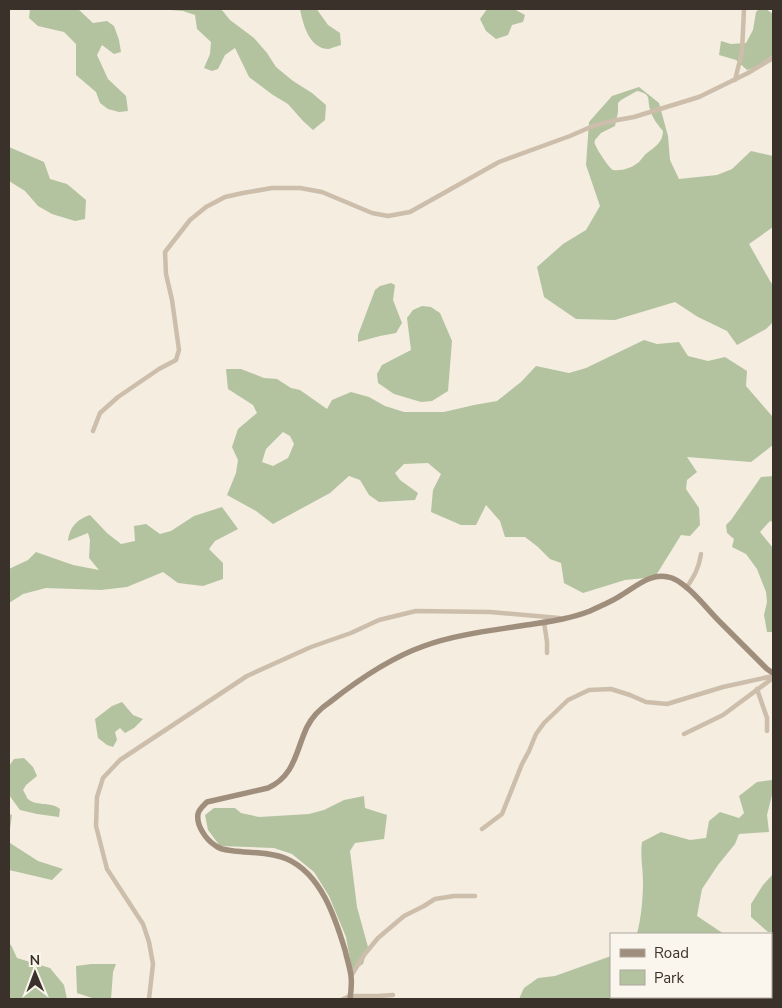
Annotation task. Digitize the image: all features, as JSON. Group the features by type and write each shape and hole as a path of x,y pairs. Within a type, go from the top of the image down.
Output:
{"main road":[{"path":"350,998 351,976 341,937 331,909 312,879 302,868 287,859 271,855 222,850 214,846 202,832 197,815 207,802 268,788 277,784 291,767 308,725 315,715 328,703 375,670 424,646 480,632 566,619 612,600 648,579 663,576 671,578 686,588 773,676"}],"street":[{"path":"735,80 742,52 744,9"},
{"path":"93,431 100,413 118,397 159,369 176,360 179,350 172,300 166,274 165,252 190,220 206,207 225,198 272,188 300,188 322,192 372,213 388,216 410,212 499,162 593,126 634,117 699,97 748,74 773,58"},
{"path":"686,588 700,565 701,554"},
{"path":"149,999 153,964 150,942 143,924 107,869 96,826 97,797 103,778 120,760 247,676 311,646 351,633 379,620 416,610 490,612 566,619"},
{"path":"544,622 547,642 546,653"},
{"path":"684,734 723,714 773,676"},
{"path":"482,829 502,814 536,734 544,723 568,700 589,690 611,689 646,702 667,704 724,687 773,676"},
{"path":"757,689 767,718 767,731"},
{"path":"351,976 364,955 378,938 404,916 435,899 454,896 475,896"},
{"path":"343,999 393,995"}],"green space":[{"path":"30,9 78,9 93,23 107,21 114,26 121,52 114,54 102,45 97,55 108,79 126,96 128,111 119,112 108,109 100,103 96,92 76,75 76,44 64,32 38,26 29,18"},
{"path":"169,9 221,9 230,20 254,38 276,67 326,105 325,120 313,130 288,104 249,77 235,48 225,55 218,69 212,71 204,68 210,54 211,42 197,29 195,15"},
{"path":"300,9 318,9 328,25 340,33 341,45 329,49 316,45 308,35"},
{"path":"487,9 514,9 525,15 523,22 512,25 508,35 496,39 486,31 480,19"},
{"path":"759,9 766,9 773,14 773,55 756,67 747,70 736,60 719,55 721,41 731,44 746,43 753,30 756,12"},
{"path":"639,87 659,103 668,136 670,160 679,179 717,175 732,169 751,151 773,156 773,227 749,244 773,285 773,322 766,329 737,345 727,331 698,317 675,302 615,320 576,319 544,297 537,267 563,244 586,230 600,206 586,165 589,122 612,96","holes":["637,91 647,95 652,115 663,131 662,138 636,164 627,169 613,170 598,149 595,140 601,133 615,126 618,103"]},
{"path":"9,147 44,162 50,179 67,184 86,200 85,219 75,221 52,214 38,206 25,191 9,181"},
{"path":"391,283 395,285 393,300 402,323 396,333 358,342 358,335 375,290 380,286"},
{"path":"422,306 431,307 440,313 452,341 448,391 432,401 421,402 394,394 378,383 377,374 382,365 411,350 407,318 413,310"},
{"path":"644,340 657,344 679,342 688,356 708,361 725,357 747,371 746,386 772,416 773,445 751,462 687,457 697,472 687,480 686,489 699,508 700,525 690,536 681,535 655,577 625,580 583,593 564,583 561,563 550,559 525,537 505,537 500,521 486,505 476,525 461,525 431,512 433,490 441,474 428,463 404,464 395,473 400,480 418,493 415,500 379,502 369,495 360,480 349,476 330,493 273,524 256,511 227,495 236,473 238,460 232,447 238,429 257,413 253,405 228,389 226,369 241,369 264,378 277,379 291,388 300,390 327,409 332,400 351,392 369,397 385,406 404,412 444,412 497,401 521,382 536,366 569,373 586,368","holes":["283,432 290,436 294,444 288,458 273,466 262,462 266,449"]},
{"path":"773,476 773,522 770,521 760,532 773,548 773,632 767,632 764,615 767,602 766,592 757,569 746,554 732,547 734,539 727,533 726,525 761,477"},
{"path":"222,507 238,529 215,541 209,549 223,563 223,579 203,586 178,583 163,572 127,587 101,590 46,588 23,594 9,603 9,569 28,560 36,552 73,565 99,570 89,558 90,540 88,533 68,541 72,528 85,517 90,515 107,533 121,544 135,541 134,526 146,524 160,534 171,531 194,516"},
{"path":"122,702 133,715 143,719 134,728 125,733 120,728 115,732 117,740 113,747 98,738 95,719 112,706"},
{"path":"24,758 33,767 37,776 23,790 27,798 30,801 52,805 60,809 59,817 20,810 9,795 9,766 14,759"},
{"path":"772,780 772,795 767,815 769,832 739,834 735,844 702,889 697,916 722,933 637,933 643,895 642,842 661,832 690,840 706,838 709,821 720,812 739,818 744,813 739,796 757,782"},
{"path":"364,796 365,808 387,815 384,839 355,843 350,851 357,907 368,947 363,964 352,971 346,937 329,896 314,872 292,854 274,848 220,846 208,830 205,815 214,808 235,808 241,813 259,817 309,814 324,810 344,800"},
{"path":"9,814 12,815 10,843 38,861 63,869 52,880 9,870"},
{"path":"773,874 773,932 768,932 751,917 751,904 763,885"},
{"path":"9,944 17,958 50,968 64,985 67,999 9,999"},
{"path":"610,956 610,998 666,999 519,999 524,988 538,978 555,976"},
{"path":"116,964 113,972 111,999 95,999 77,993 76,966"},
{"path":"773,967 773,999 722,999 772,998"}]}
